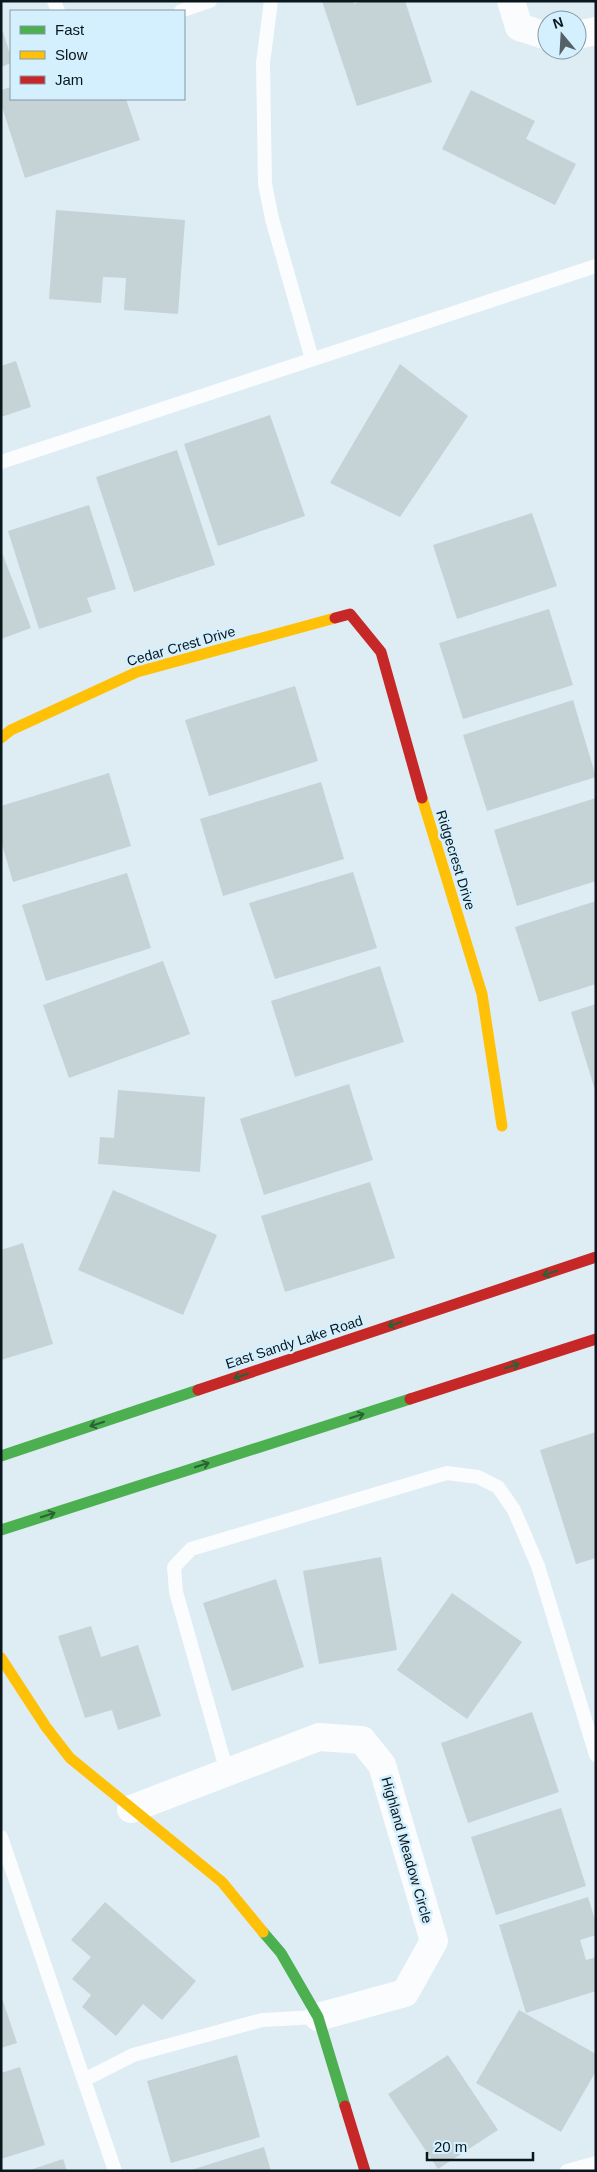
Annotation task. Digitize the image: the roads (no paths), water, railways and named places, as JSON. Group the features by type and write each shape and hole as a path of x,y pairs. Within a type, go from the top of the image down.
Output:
{"street":[{"path":"511,1 519,27 537,33"},
{"name":"Cedar Crest Drive","path":"1,738 11,730 137,672 350,614"},
{"name":"Ridgecrest Drive","path":"350,614 381,652 424,807 482,994 502,1126"},
{"name":"East Sandy Lake Road","path":"1,1456 596,1257"},
{"path":"1,1530 596,1339"},
{"path":"1,1658 70,1758 222,1882 281,1953 318,2017 365,2171"},
{"name":"Highland Meadow Circle","path":"131,1809 319,1737 362,1740 382,1765 434,1941 406,1993 318,2017"}],"lane":[{"path":"184,10 210,1"},
{"path":"270,1 263,63 265,184 272,219 312,359"},
{"path":"1,462 596,266"},
{"path":"227,1772 176,1592 174,1567 190,1549 447,1473 478,1477 498,1487 514,1510 538,1566 596,1755"},
{"path":"1,1837 86,2080 115,2171"},
{"path":"86,2080 133,2055 262,2020 318,2017"},
{"path":"567,2171 596,2163"}]}
